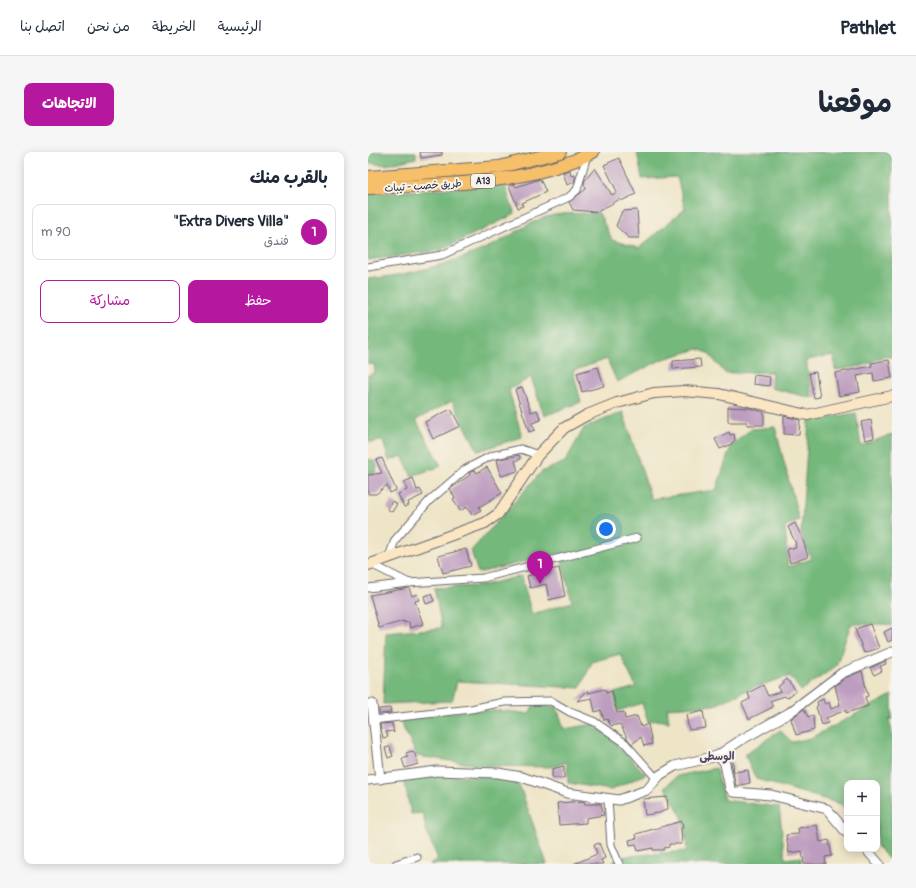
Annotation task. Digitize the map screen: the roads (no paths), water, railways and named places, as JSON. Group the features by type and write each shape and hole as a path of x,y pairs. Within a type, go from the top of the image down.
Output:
{"highway":[{"name":"طريق خصب - تيبات","path":"368,177 499,167 560,152"},
{"name":"طريق خصب - تيبات","path":"368,188 495,180 551,168 590,154"}],"main road":[{"path":"369,564 485,523 498,514 538,455 564,428 586,415 617,403 654,393 684,391 719,394 807,415 892,396"}],"street":[{"path":"368,267 442,255 569,197 577,190 590,154"},
{"path":"389,557 395,540 430,500 466,469 491,456 521,449 538,455"},
{"path":"368,588 409,583 483,578 638,538"},
{"path":"369,564 409,583"},
{"path":"368,780 437,771 498,773 522,777 568,793 619,800 647,790 657,779 675,766 717,756 741,740 789,713 842,673 892,652"},
{"path":"373,720 471,708 504,702 551,701 570,712 595,722 625,743 657,779"},
{"path":"368,704 372,704 380,779"},
{"path":"717,756 723,760 725,764 730,788 733,792 771,795 827,809 844,829"},
{"path":"608,799 611,845 618,864"},
{"path":"869,852 879,864"},
{"path":"396,864 417,857"}],"place":[{"name":"\"Extra Divers Villa\"","path":"540,584"}],"district":[{"name":"الوسطى","path":"717,756"}]}
